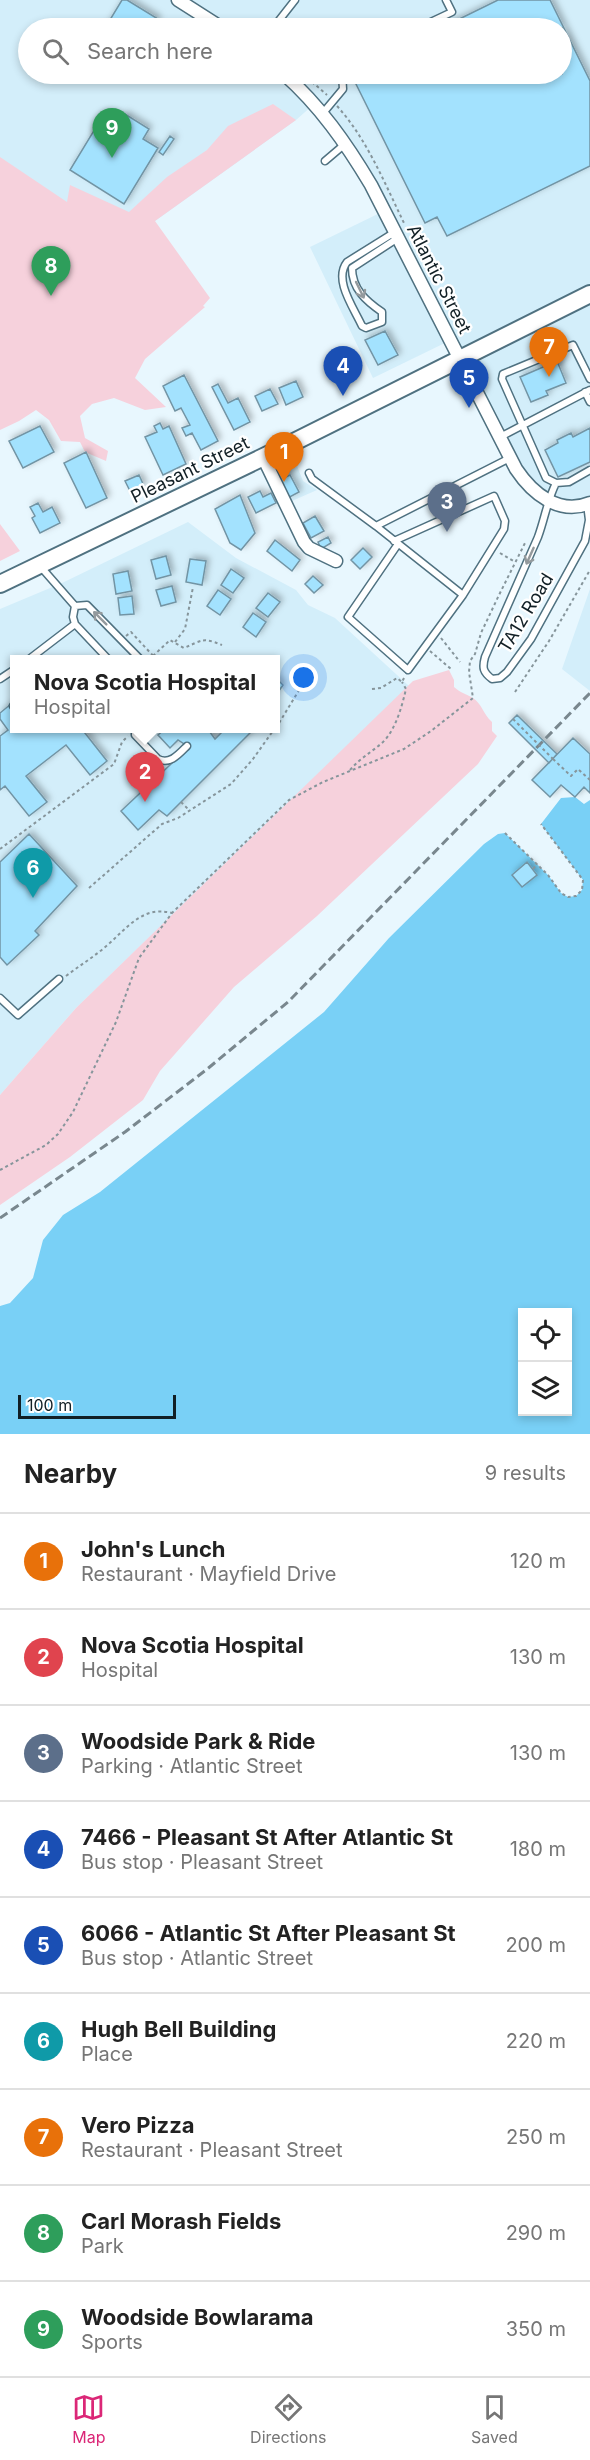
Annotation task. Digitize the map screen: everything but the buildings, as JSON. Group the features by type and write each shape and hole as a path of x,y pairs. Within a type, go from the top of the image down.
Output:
{"main road":[{"name":"Pleasant Street","path":"0,584 590,294"}],"street":[{"path":"178,0 206,18"},
{"name":"Atlantic Street","path":"295,84 323,113 346,143 397,235 510,458 528,487 547,501"},
{"path":"262,457 304,542 309,548 336,561"},
{"path":"547,501 567,506 588,503"}],"lane":[{"path":"281,18 295,0"},
{"path":"439,18 452,12 446,0"},
{"path":"323,113 343,88 343,84"},
{"path":"325,161 346,143"},
{"path":"397,235 352,268 361,295 366,302 382,312 382,322 366,328 362,326 341,280 343,266 397,235"},
{"path":"590,379 573,345 503,374 502,379 546,478 556,483 569,482 590,470"},
{"path":"500,437 588,391 590,402"},
{"path":"376,526 510,458"},
{"path":"309,473 312,479 463,595"},
{"path":"547,501 556,483"},
{"path":"494,496 506,520 492,548 463,595 408,670 348,617 396,542 494,496"},
{"name":"TA12 Road","path":"547,501 545,518 538,537 485,657 482,667 485,674 492,679 500,678 507,672 531,639 585,541 589,520 588,503"},
{"path":"39,565 75,606"},
{"path":"75,606 87,605 136,655"},
{"path":"75,606 73,617 75,624 104,655"},
{"path":"38,655 75,624"},
{"path":"137,733 150,751 163,761 168,761 187,746"},
{"path":"0,998 18,1015 59,979"}],"path":[{"path":"0,1170 46,1145 68,1120 116,1022 139,958 172,913 289,800 404,749 432,731 473,698 469,672 470,661 528,538"},
{"path":"492,548 515,562"},
{"path":"515,692 549,641 590,570"},
{"path":"175,642 185,629 194,587"},
{"path":"120,631 125,636 131,632 152,655"},
{"path":"436,633 460,662"},
{"path":"154,655 170,640 184,648 201,639 222,645"},
{"path":"426,647 451,669"},
{"path":"372,689 381,688 397,678"},
{"path":"280,721 304,682"},
{"path":"348,772 360,758 382,742 390,732 402,707 406,690 402,682"},
{"path":"513,719 571,776 578,769 590,780"},
{"path":"0,849 114,764 122,742 132,733"},
{"path":"89,888 162,824 178,818 231,784 272,733"},
{"path":"181,802 189,810"},
{"path":"505,833 548,875 561,893 568,897 576,896 582,890 583,880 541,824"},
{"path":"532,869 537,864"},
{"path":"59,979 105,947 134,920 146,913 162,910 172,913"}],"shaded area":[{"path":"0,0 590,0 590,505 562,505 527,494 449,341 373,378 310,247 386,210 313,105 296,120 155,221 124,249 0,160"},
{"path":"273,104 296,120 155,221 210,298 203,306 205,307 145,359 135,378 166,407 145,410 114,398 92,404 80,416 85,438 108,451 106,461 85,452 80,442 61,441 49,420 36,410 0,430 0,157 67,202 70,185 129,212 167,177 207,150 228,126"},
{"path":"293,456 303,481 317,490 285,504 267,465"},
{"path":"188,522 236,558 296,590 308,605 335,618 409,686 76,1008 0,1095 0,609 62,583"},
{"path":"0,524 20,551 0,561"},
{"path":"590,589 590,691 562,669"},
{"path":"449,670 454,680 454,687 478,703 492,722 492,731 497,736 478,764 317,916 234,987 160,1071 143,1100 70,1157 0,1205 0,1095 76,1008 413,681"}],"water":[{"path":"575,797 584,804 590,800 590,1434 0,1434 0,1306 10,1303 33,1278 43,1240 63,1215 100,1192 324,1012 389,938 484,844 498,834 505,833 548,875 561,893 568,897 576,896 582,890 583,880 541,824 561,798"}],"railway":[{"path":"0,1218 125,1132 206,1070 288,1002 590,693"}],"place":[{"name":"Woodside Bowlarama","path":"112,158"},
{"name":"Carl Morash Fields","path":"51,296"},
{"name":"Vero Pizza","path":"549,377"},
{"name":"7466 - Pleasant St After Atlantic St","path":"343,396"},
{"name":"6066 - Atlantic St After Pleasant St","path":"469,408"},
{"name":"John's Lunch","path":"284,482"},
{"name":"Woodside Park & Ride","path":"447,532"},
{"name":"Nova Scotia Hospital","path":"145,802"},
{"name":"Hugh Bell Building","path":"33,898"}]}
